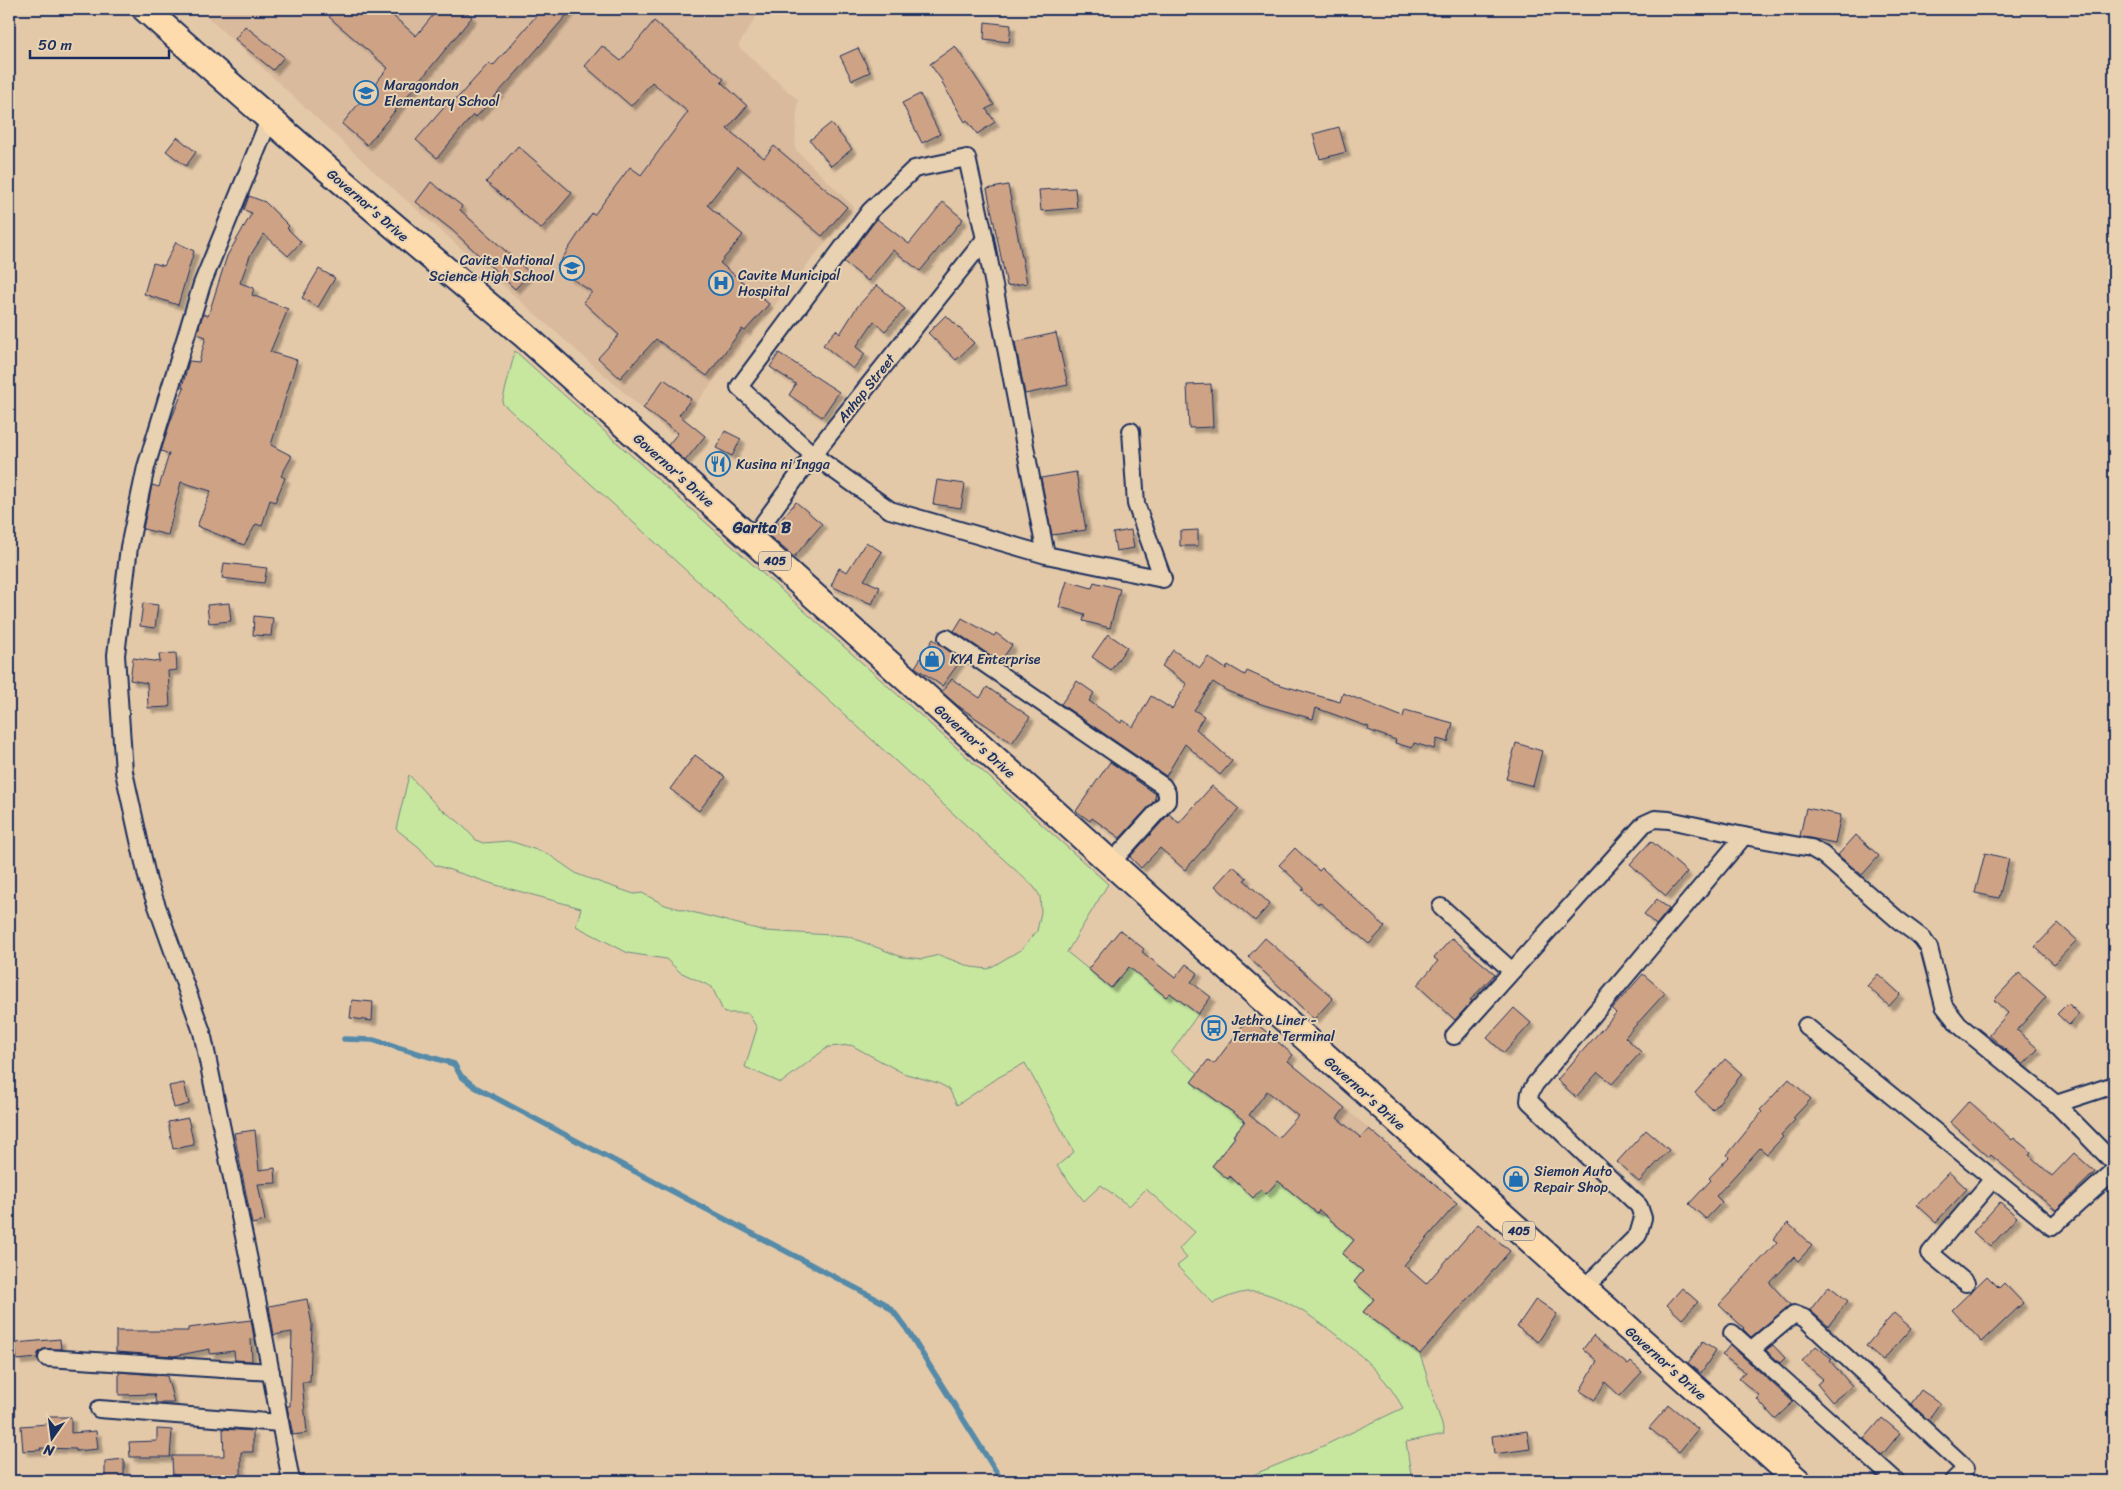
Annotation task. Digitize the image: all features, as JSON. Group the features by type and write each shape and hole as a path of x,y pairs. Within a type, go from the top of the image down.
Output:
{"main road":[{"name":"Governor's Drive","path":"145,9 380,216 523,334 1798,1481"}],"street":[{"path":"269,120 202,284 146,466 129,547 116,655 124,772 148,881 202,1032 271,1372 291,1481"},
{"path":"1046,555 985,239 967,158 914,169 870,211 739,387 813,454 890,510 1046,555 1163,579 1136,504 1131,431"},
{"name":"Anhap Street","path":"751,540 813,454 985,239"},
{"path":"947,638 1163,786 1167,793 1167,800 1110,864"},
{"path":"1454,1036 1644,824 1655,819 1669,820 1811,848 1823,855 1898,920 1914,931 1929,948 1944,1006 1959,1025 2056,1104 2114,1163"},
{"path":"1583,1289 1638,1235 1643,1218 1639,1206 1529,1101 1530,1093 1535,1084 1744,836"},
{"path":"1441,907 1512,971"},
{"path":"1806,1026 2052,1227 2114,1172"},
{"path":"2056,1104 2114,1085"},
{"path":"1966,1283 1930,1253 1993,1179"},
{"path":"1751,1350 1794,1314 1804,1318 1966,1468 1953,1481"},
{"path":"1732,1333 1896,1481"},
{"path":"47,1358 271,1372"},
{"path":"100,1409 280,1423"}],"shaded area":[{"path":"199,9 761,9 738,46 798,100 795,149 854,207 671,434 380,177"},
{"path":"1345,1108 1377,1135 1347,1171 1315,1144"}],"green space":[{"path":"515,351 1108,884 1067,952 1111,988 1129,966 1166,997 1170,993 1198,1014 1171,1053 1198,1073 1192,1083 1245,1121 1212,1166 1228,1179 1230,1177 1253,1197 1261,1189 1266,1194 1278,1181 1317,1213 1327,1217 1354,1240 1342,1254 1363,1271 1354,1282 1374,1299 1363,1312 1420,1354 1442,1425 1444,1434 1406,1442 1412,1481 1253,1481 1250,1476 1321,1447 1403,1408 1395,1394 1368,1362 1339,1337 1288,1303 1258,1292 1246,1292 1235,1294 1213,1303 1177,1266 1187,1258 1179,1249 1195,1232 1146,1189 1129,1206 1101,1185 1084,1201 1057,1166 1074,1152 1025,1063 999,1077 957,1105 949,1089 938,1083 903,1073 851,1045 828,1047 781,1083 745,1067 757,1028 748,1013 724,1013 712,987 680,972 666,959 628,953 576,926 581,908 496,885 435,865 419,847 396,829 409,775 437,806 459,822 476,840 483,843 508,841 516,843 548,854 577,874 593,880 634,894 642,893 665,905 765,931 847,936 902,957 923,959 939,955 971,967 988,969 1022,949 1037,931 1041,912 1040,896 1034,887 502,403"}],"building":[{"path":"336,9 385,9 416,36 438,9 463,9 472,17 367,145 342,124 388,68 329,17"},
{"path":"542,9 572,9 476,117 473,115 437,158 416,140 448,103 451,105 489,63 493,66"},
{"path":"654,21 724,79 721,82 747,106 727,129 764,158 774,146 847,207 822,236 738,166 707,205 743,235 720,263 769,304 745,331 742,329 707,376 656,339 620,378 598,358 619,335 583,302 592,292 556,268 592,213 594,215 630,167 641,175 688,112 652,82 631,106 585,66 602,46 621,61"},
{"path":"985,22 1011,25 1009,42 984,39"},
{"path":"245,26 284,57 273,70 235,39"},
{"path":"955,46 994,105 986,109 995,122 977,134 967,120 965,122 943,82 930,64"},
{"path":"858,48 870,72 852,80 840,56"},
{"path":"920,94 940,134 922,143 902,103"},
{"path":"831,123 852,149 831,166 810,140"},
{"path":"1339,127 1346,152 1320,159 1313,134"},
{"path":"177,137 196,152 186,166 166,151"},
{"path":"518,146 572,193 541,229 486,182"},
{"path":"431,182 462,206 460,210 530,273 515,289 452,230 416,202"},
{"path":"1008,185 1027,283 1007,286 987,189"},
{"path":"1075,188 1077,208 1041,211 1039,190"},
{"path":"249,196 265,202 289,226 287,228 301,242 288,256 264,234 250,256 240,283 254,288 252,295 288,309 270,352 297,360 271,445 292,456 281,476 285,478 275,502 270,500 262,526 256,524 244,545 197,526 211,491 181,482 168,535 143,529 152,485 159,487 169,454 161,451 184,388 182,387 189,361 199,362 206,337 197,334 203,314 208,316 227,256 252,213 244,210"},
{"path":"943,202 963,219 920,271 893,250 868,281 844,262 877,219 909,244"},
{"path":"176,242 194,251 178,305 144,294 153,263 164,266"},
{"path":"319,269 335,278 318,307 302,298"},
{"path":"877,285 905,309 885,331 874,321 856,347 865,354 853,369 823,345 836,330 840,334 857,307"},
{"path":"946,315 974,343 956,360 928,333"},
{"path":"1056,333 1068,385 1025,394 1015,342"},
{"path":"779,353 839,392 822,417 789,395 796,384 770,367"},
{"path":"664,379 691,399 679,415 705,436 685,461 668,445 678,433 643,408"},
{"path":"1211,384 1213,427 1189,428 1187,385"},
{"path":"725,431 741,439 732,456 716,448"},
{"path":"1076,472 1086,530 1052,535 1041,478"},
{"path":"937,480 965,484 961,508 933,504"},
{"path":"796,502 822,524 794,557 768,535"},
{"path":"1131,530 1134,548 1116,551 1113,533"},
{"path":"1198,530 1198,546 1180,546 1180,531"},
{"path":"866,542 882,552 864,580 880,587 872,604 831,586 839,568 847,572"},
{"path":"224,563 267,568 264,583 222,578"},
{"path":"1067,581 1092,588 1094,582 1120,589 1110,628 1083,621 1085,614 1059,607"},
{"path":"143,603 158,605 155,628 140,626"},
{"path":"229,603 231,621 209,623 207,605"},
{"path":"254,616 273,618 271,636 253,635"},
{"path":"962,618 994,636 996,633 1012,645 1000,662 954,631"},
{"path":"1108,634 1127,647 1111,670 1092,657"},
{"path":"933,639 961,660 942,686 915,667"},
{"path":"1173,650 1200,668 1208,657 1226,669 1228,665 1245,675 1247,671 1274,683 1340,702 1343,693 1403,717 1405,710 1453,723 1448,742 1437,739 1434,749 1414,743 1412,748 1395,743 1396,740 1368,730 1369,727 1316,708 1313,719 1264,705 1227,691 1213,682 1194,710 1204,716 1196,729 1232,761 1220,775 1185,744 1166,776 1061,704 1077,681 1094,693 1089,701 1121,723 1123,720 1133,727 1151,696 1172,709 1187,684 1162,666"},
{"path":"176,653 177,670 168,671 170,707 148,708 147,683 130,680 133,658 160,662 159,654"},
{"path":"952,679 980,698 987,687 1030,717 1012,743 957,705 942,692"},
{"path":"1516,743 1542,751 1533,786 1506,779"},
{"path":"695,755 725,777 699,811 670,789"},
{"path":"1110,762 1156,794 1154,801 1120,838 1092,818 1090,821 1076,811"},
{"path":"1212,786 1239,809 1185,870 1160,848 1141,868 1130,857 1169,814 1179,823"},
{"path":"1806,808 1841,815 1835,843 1800,836"},
{"path":"1856,835 1879,856 1862,875 1838,855"},
{"path":"1651,841 1687,872 1666,896 1630,864"},
{"path":"1295,848 1319,871 1322,868 1385,927 1369,944 1302,890 1304,888 1279,865"},
{"path":"1985,853 2009,859 1999,898 1975,893"},
{"path":"1233,866 1247,878 1244,880 1270,904 1255,921 1215,886"},
{"path":"1657,899 1669,909 1656,925 1644,914"},
{"path":"2058,923 2077,940 2054,964 2035,947"},
{"path":"1120,930 1144,949 1142,952 1175,978 1186,964 1198,973 1191,982 1211,997 1198,1014 1170,993 1166,997 1129,967 1111,988 1088,969"},
{"path":"1265,938 1333,998 1314,1019 1248,957"},
{"path":"1452,938 1495,974 1470,1000 1472,1001 1455,1020 1417,985 1438,961 1434,958"},
{"path":"2019,973 2046,997 2017,1030 2038,1049 2023,1065 1989,1035 2008,1013 1994,1000"},
{"path":"1643,974 1665,993 1625,1037 1641,1052 1612,1084 1598,1072 1576,1097 1557,1080 1616,1013 1612,1009"},
{"path":"1878,974 1900,994 1889,1006 1867,986"},
{"path":"352,1000 373,1002 372,1021 350,1018"},
{"path":"2068,1003 2079,1014 2069,1025 2057,1014"},
{"path":"1514,1008 1531,1023 1504,1053 1487,1038"},
{"path":"1249,1017 1293,1055 1288,1061 1345,1108 1337,1118 1361,1138 1369,1129 1457,1203 1404,1265 1426,1284 1478,1224 1510,1251 1420,1354 1363,1312 1374,1299 1354,1282 1363,1271 1342,1254 1354,1240 1319,1210 1317,1213 1278,1181 1266,1194 1261,1189 1253,1198 1230,1176 1228,1179 1212,1166 1245,1121 1191,1082 1208,1060 1214,1064","holes":["1267,1091 1298,1116 1278,1138 1249,1115"]},
{"path":"1725,1059 1742,1074 1713,1110 1695,1093"},
{"path":"1789,1079 1811,1099 1793,1118 1795,1120 1781,1135 1783,1137 1767,1154 1760,1148 1716,1196 1722,1202 1706,1219 1689,1204 1711,1180 1709,1178 1729,1157 1727,1155 1762,1112 1760,1110"},
{"path":"184,1083 189,1104 174,1108 169,1086"},
{"path":"1969,1101 2012,1140 2014,1138 2031,1152 2029,1155 2052,1176 2074,1153 2095,1172 2056,1210 1991,1155 1989,1157 1950,1122"},
{"path":"188,1118 194,1145 173,1149 168,1122"},
{"path":"255,1130 259,1170 275,1168 276,1183 258,1184 265,1221 252,1224 234,1133"},
{"path":"1646,1130 1669,1150 1639,1182 1617,1162"},
{"path":"1949,1172 1967,1189 1936,1222 1917,1205"},
{"path":"2000,1202 2017,1217 1990,1247 1973,1232"},
{"path":"1788,1223 1812,1246 1798,1261 1794,1257 1770,1283 1790,1305 1751,1337 1719,1305 1777,1242 1773,1239"},
{"path":"1987,1276 1999,1288 2004,1283 2023,1303 1982,1342 1952,1310"},
{"path":"1829,1286 1848,1301 1828,1326 1810,1310"},
{"path":"1682,1288 1698,1302 1682,1319 1667,1305"},
{"path":"307,1299 312,1325 310,1382 302,1382 307,1433 293,1435 287,1406 290,1406 292,1332 274,1335 269,1306"},
{"path":"1536,1299 1557,1314 1538,1342 1517,1327"},
{"path":"1894,1313 1911,1328 1883,1360 1866,1346"},
{"path":"251,1320 254,1338 251,1339 252,1361 235,1360 234,1351 210,1354 210,1349 174,1356 116,1352 116,1331 188,1331 188,1328"},
{"path":"1593,1336 1628,1365 1631,1362 1642,1372 1620,1396 1605,1382 1595,1400 1580,1391 1597,1361 1583,1349"},
{"path":"60,1339 61,1349 43,1349 38,1353 37,1358 17,1360 15,1343"},
{"path":"1703,1341 1716,1350 1701,1373 1688,1363"},
{"path":"1730,1345 1793,1402 1775,1419 1757,1399 1760,1396 1739,1379 1745,1372 1722,1355"},
{"path":"1773,1345 1785,1358 1780,1363 1766,1350"},
{"path":"1816,1346 1832,1359 1830,1361 1852,1386 1832,1402 1817,1384 1823,1379 1802,1361"},
{"path":"119,1372 167,1376 174,1403 156,1403 154,1394 119,1395"},
{"path":"1921,1390 1940,1403 1928,1420 1911,1404"},
{"path":"1669,1405 1698,1429 1679,1452 1649,1428"},
{"path":"47,1417 71,1417 71,1433 96,1431 98,1449 76,1451 76,1449 40,1448 41,1450 23,1451 21,1426 47,1424"},
{"path":"1882,1418 1900,1433 1882,1455 1864,1439"},
{"path":"157,1429 172,1430 170,1457 130,1457 129,1442 157,1441"},
{"path":"223,1429 253,1431 253,1452 241,1452 241,1479 173,1481 172,1456 224,1456"},
{"path":"1527,1431 1530,1449 1494,1454 1492,1436"},
{"path":"124,1459 124,1481 105,1481 105,1461"}],"waterway":[{"path":"344,1039 373,1040 454,1064 461,1076 475,1087 884,1303 906,1328 1002,1481"}],"place":[{"name":"Maragondon Elementary School","path":"366,93"},
{"name":"Cavite National Science High School","path":"572,268"},
{"name":"Cavite Municipal Hospital","path":"721,283"},
{"name":"Kusina ni Ingga","path":"718,464"},
{"name":"KYA Enterprise","path":"932,659"},
{"name":"Jethro Liner - Ternate Terminal","path":"1214,1028"},
{"name":"Siemon Auto Repair Shop","path":"1516,1179"}],"district":[{"name":"Garita B","path":"762,527"}]}
